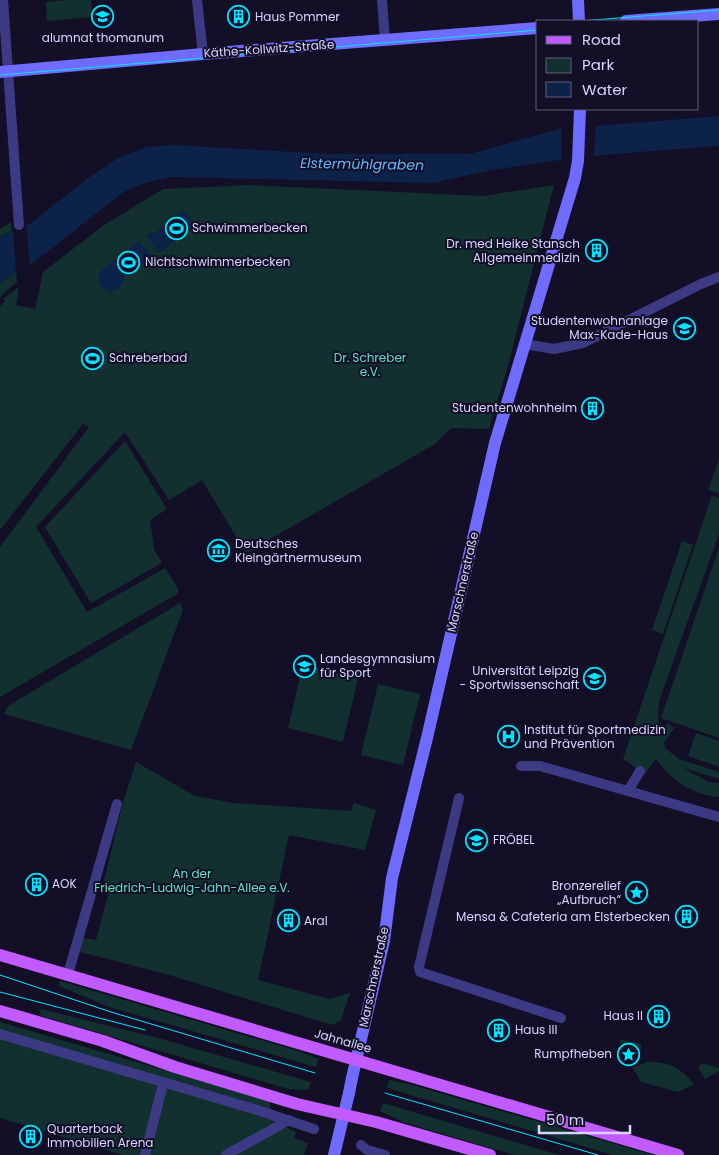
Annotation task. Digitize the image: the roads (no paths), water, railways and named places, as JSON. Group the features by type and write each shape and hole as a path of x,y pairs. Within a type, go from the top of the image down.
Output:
{"main road":[{"path":"578,0 579,20"},
{"path":"639,20 719,14"},
{"name":"Käthe-Kollwitz-Straße","path":"5,72 203,54 536,28"},
{"name":"Marschnerstraße","path":"334,1155 384,941 392,878 428,738 495,443 578,161 580,110"},
{"name":"Jahnallee","path":"0,955 678,1155"},
{"path":"0,1011 129,1049 287,1101 376,1122 490,1155"}],"street":[{"path":"3,0 5,72 19,225"},
{"path":"197,0 203,54"},
{"path":"382,0 385,41"},
{"path":"525,344 554,349 583,343 701,284 719,277"},
{"path":"521,766 540,766 719,817"},
{"path":"628,791 640,771"},
{"path":"459,798 419,967 420,972 436,979 561,1018"},
{"path":"68,974 117,804"},
{"path":"0,1034 314,1129"},
{"path":"145,1155 163,1084"},
{"path":"226,1155 289,1120"},
{"path":"361,1145 367,1150 385,1155"}],"water":[{"name":"Elstermühlgraben","path":"719,116 719,146 575,158 505,168 434,183 172,177 145,183 122,193 36,261 16,271 0,283 0,237 31,223 88,178 118,158 147,147 173,145 328,154 470,154 559,129"},
{"name":"Schwimmerbecken","path":"184,210 195,225 159,253 147,236 153,232 154,234"},
{"name":"Nichtschwimmerbecken","path":"139,241 152,257 134,271 130,267 123,273 124,280 119,289 110,292 102,287 98,278 102,270"}],"tram line":[{"path":"594,20 719,10"},
{"path":"0,75 536,30"},
{"path":"0,975 111,1012 315,1073"},
{"path":"0,992 145,1030"},
{"path":"385,1093 598,1155"}],"place":[{"name":"alumnat thomanum","path":"103,17"},
{"name":"Haus Pommer","path":"239,17"},
{"name":"Schwimmerbecken","path":"176,228"},
{"name":"Dr. med Heike Stansch Allgemeinmedizin","path":"596,251"},
{"name":"Nichtschwimmerbecken","path":"129,262"},
{"name":"Studentenwohnanlage Max-Kade-Haus","path":"684,328"},
{"name":"Schreberbad","path":"93,358"},
{"name":"Studentenwohnheim","path":"593,408"},
{"name":"Deutsches Kleingärtnermuseum","path":"219,551"},
{"name":"Landesgymnasium für Sport","path":"304,666"},
{"name":"Universität Leipzig - Sportwissenschaft","path":"595,678"},
{"name":"Institut für Sportmedizin und Prävention","path":"508,737"},
{"name":"FRÖBEL","path":"477,840"},
{"name":"AOK","path":"36,884"},
{"name":"Bronzerelief „Aufbruch“","path":"637,893"},
{"name":"Mensa & Cafeteria am Elsterbecken","path":"686,917"},
{"name":"Aral","path":"288,921"},
{"name":"Haus II","path":"659,1016"},
{"name":"Haus III","path":"499,1030"},
{"name":"Rumpfheben","path":"628,1054"},
{"name":"Quarterback Immobilien Arena","path":"31,1136"}],"park label":[{"name":"Dr. Schreber e.V.","path":"370,365"},
{"name":"An der Friedrich-Ludwig-Jahn-Allee e.V.","path":"192,881"}]}
